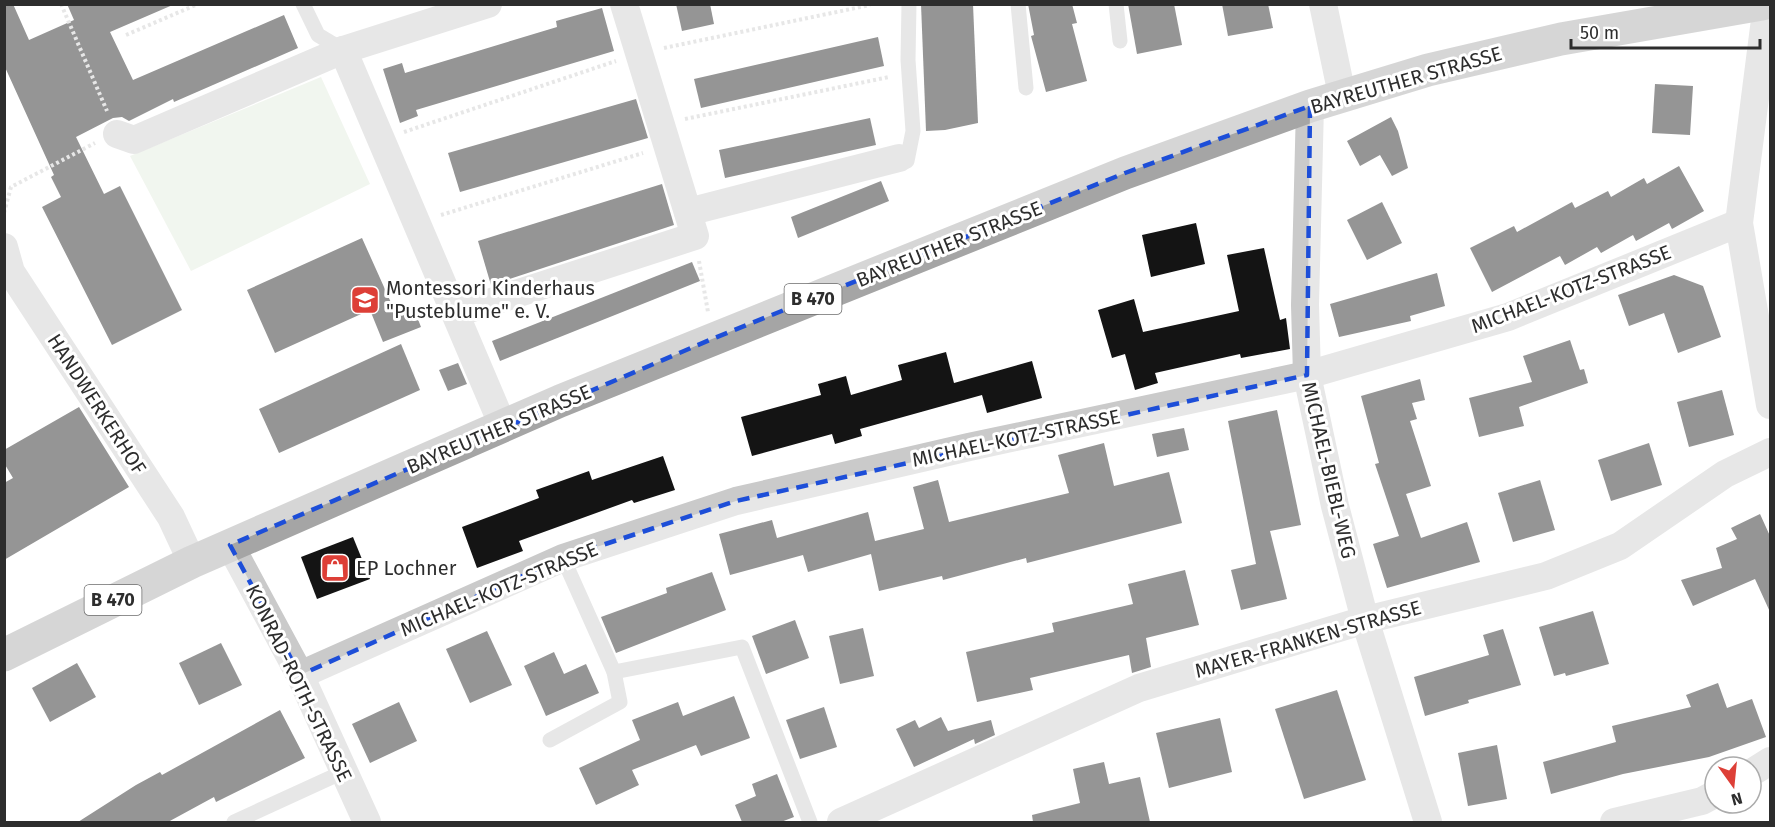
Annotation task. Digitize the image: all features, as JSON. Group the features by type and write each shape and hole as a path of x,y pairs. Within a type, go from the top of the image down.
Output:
{"main road":[{"name":"BAYREUTHER STRASSE","path":"4,655 192,562 503,426 712,339 1125,173 1342,95 1428,70 1561,39 1762,4"}],"street":[{"path":"117,134 134,140 343,50 488,4"},
{"path":"624,4 691,224"},
{"path":"1323,4 1342,95"},
{"path":"1767,4 1739,223 1770,405"},
{"path":"343,50 457,313 503,426"},
{"name":"MICHAEL-BIEBL-WEG","path":"1310,106 1305,305 1307,375 1335,506 1365,620 1428,822"},
{"path":"457,313 691,224 903,160"},
{"name":"MICHAEL-KOTZ-STRASSE","path":"300,675 563,558 736,501 969,447 1307,375 1508,317 1739,223"},
{"name":"HANDWERKERHOF","path":"4,246 11,272 171,517 192,562"},
{"name":"MAYER-FRANKEN-STRASSE","path":"841,822 1139,688 1365,620 1546,576 1620,546 1725,474 1770,452"},
{"name":"KONRAD-ROTH-STRASSE","path":"230,545 300,675 367,822"},
{"path":"1614,822 1703,800"}],"lane":[{"path":"303,4 318,35 343,50"},
{"path":"903,160 913,131 908,60 909,4"},
{"path":"1018,4 1026,88"},
{"path":"1116,4 1120,41"},
{"path":"550,740 620,702 614,672 563,558"},
{"path":"614,672 742,647 810,822"},
{"path":"234,822 343,772"}],"path":[{"path":"4,213 10,187 117,134 61,4"},
{"path":"126,35 198,4"},
{"path":"417,222 664,134 893,76"},
{"path":"691,224 712,339"}],"highlighted area":[{"path":"1310,106 1307,375 736,501 563,558 300,675 230,545 712,339 1125,173"}],"green space":[{"path":"321,77 370,184 191,271 130,156"}],"building":[{"path":"4,4 13,4 29,40 74,20 67,4 175,4 110,32 133,80 284,15 298,48 174,102 173,99 129,121 122,117 113,118 76,137 104,194 120,186 182,310 112,345 42,207 61,197 51,177 54,175 4,65"},
{"path":"676,4 710,4 714,24 682,31"},
{"path":"921,4 973,4 978,123 945,130 926,131"},
{"path":"1028,4 1072,4 1077,23 1072,24 1087,81 1046,92 1031,36 1034,35"},
{"path":"1128,4 1174,4 1182,45 1137,54"},
{"path":"1222,4 1268,4 1273,28 1228,36"},
{"path":"602,8 614,51 416,110 418,116 400,123 383,69 402,63 405,73 557,27 556,21"},
{"path":"878,37 884,66 701,108 694,79"},
{"path":"1655,84 1693,86 1690,135 1652,133"},
{"path":"636,99 648,138 460,192 448,153"},
{"path":"1391,117 1398,131 1408,168 1392,176 1380,155 1360,166 1347,141"},
{"path":"870,118 876,145 725,178 719,150"},
{"path":"1679,166 1704,211 1672,229 1669,223 1636,241 1633,235 1601,253 1597,247 1565,265 1560,256 1492,292 1470,248 1514,226 1517,232 1572,202 1575,208 1608,191 1611,197 1644,178 1647,184"},
{"path":"881,181 889,201 798,238 791,217"},
{"path":"662,184 674,225 491,285 478,241"},
{"path":"1382,202 1402,243 1367,260 1347,220"},
{"path":"1196,223 1205,264 1151,277 1142,235"},
{"path":"362,238 397,316 414,309 421,327 383,342 370,310 275,353 247,290"},
{"path":"1264,248 1280,320 1286,318 1290,349 1241,358 1240,354 1155,373 1158,383 1135,390 1125,354 1112,358 1098,310 1134,299 1143,332 1239,311 1227,255"},
{"path":"692,262 700,281 500,361 492,341"},
{"path":"1437,273 1445,306 1410,316 1411,321 1339,337 1330,304"},
{"path":"1674,275 1703,286 1721,337 1678,353 1664,313 1629,326 1618,295"},
{"path":"1570,340 1580,370 1584,369 1588,383 1519,407 1524,426 1479,437 1469,398 1532,382 1523,356"},
{"path":"401,344 420,390 279,453 259,409"},
{"path":"946,352 954,383 1032,361 1042,398 987,413 982,395 860,429 862,436 835,444 832,434 752,456 741,417 821,395 818,384 846,376 851,395 902,380 898,365"},
{"path":"458,363 467,384 448,391 439,370"},
{"path":"1420,379 1425,400 1412,403 1417,419 1410,421 1431,486 1406,494 1421,538 1467,522 1480,562 1387,588 1373,544 1399,536 1375,464 1379,463 1361,396"},
{"path":"1722,390 1734,435 1689,447 1677,402"},
{"path":"79,407 129,487 4,560 4,483 13,478 4,463 4,450"},
{"path":"1277,410 1301,525 1270,531 1287,599 1241,610 1231,570 1256,564 1228,421"},
{"path":"1184,428 1189,450 1157,457 1152,434"},
{"path":"1104,443 1114,486 1169,472 1182,523 1027,563 1026,558 943,580 942,576 879,591 871,554 808,572 803,555 730,575 719,534 772,520 777,538 868,512 875,541 924,529 913,487 938,480 949,522 1069,493 1058,455"},
{"path":"1649,443 1662,485 1611,501 1598,460"},
{"path":"663,456 675,490 634,503 632,500 519,541 523,551 477,568 462,527 539,498 536,490 589,471 592,480"},
{"path":"1540,480 1555,530 1513,542 1498,493"},
{"path":"1760,514 1770,536 1770,612 1755,579 1693,606 1681,580 1722,568 1716,548 1737,539 1731,528"},
{"path":"353,537 370,579 317,599 301,557"},
{"path":"1185,570 1199,625 1146,638 1151,667 1132,673 1129,655 1030,678 1033,690 977,702 966,652 1054,632 1052,623 1133,604 1128,584"},
{"path":"712,572 726,610 616,653 601,617 667,593 666,588"},
{"path":"1593,611 1609,664 1566,676 1565,673 1554,676 1539,627"},
{"path":"795,620 809,658 766,674 752,636"},
{"path":"863,628 874,676 840,684 829,636"},
{"path":"1503,629 1521,685 1468,700 1469,703 1425,716 1414,677 1489,655 1483,635"},
{"path":"487,631 512,685 470,703 446,649"},
{"path":"221,643 242,685 199,705 179,663"},
{"path":"554,652 564,674 586,664 599,693 546,716 524,666"},
{"path":"77,663 96,697 50,722 32,688"},
{"path":"1718,683 1727,708 1752,699 1766,737 1715,755 1703,755 1703,758 1623,774 1551,794 1543,762 1616,742 1612,726 1691,707 1686,695"},
{"path":"1337,690 1366,780 1304,799 1275,709"},
{"path":"734,696 750,738 701,756 696,745 632,770 639,785 596,805 579,768 640,740 632,720 678,702 683,716"},
{"path":"399,702 417,741 370,763 352,724"},
{"path":"824,707 837,747 800,759 786,720"},
{"path":"280,710 305,758 216,802 214,797 168,822 78,822 136,785 160,772 162,775"},
{"path":"941,717 948,731 991,720 995,735 975,744 974,739 914,767 896,729 915,720 919,728"},
{"path":"1220,718 1232,772 1169,788 1156,733"},
{"path":"1497,745 1507,799 1468,806 1458,753"},
{"path":"1104,762 1109,784 1140,777 1150,822 1033,822 1032,815 1080,803 1073,769"},
{"path":"777,774 794,817 781,822 742,822 735,805 756,796 752,784"}],"place":[{"name":"Montessori Kinderhaus \"Pusteblume\" e. V.","path":"365,300"},
{"name":"EP Lochner","path":"335,568"}]}
